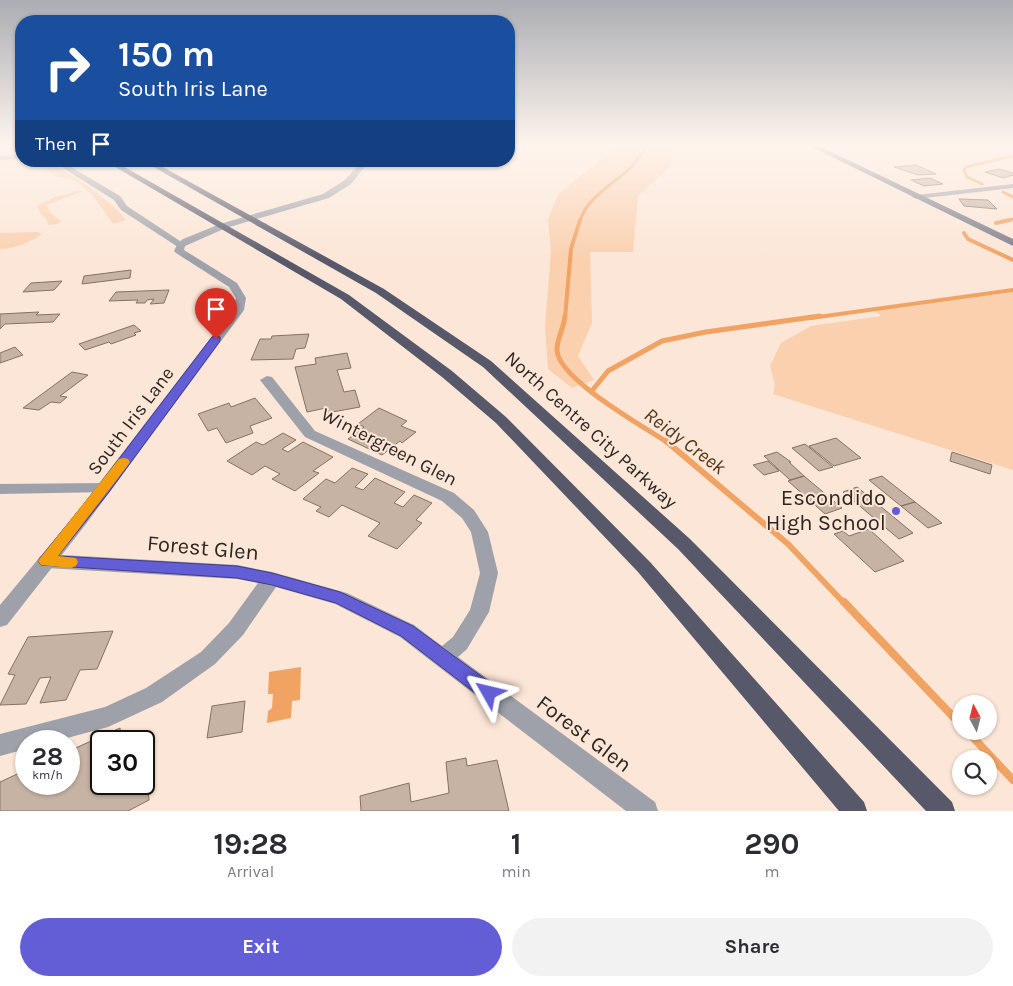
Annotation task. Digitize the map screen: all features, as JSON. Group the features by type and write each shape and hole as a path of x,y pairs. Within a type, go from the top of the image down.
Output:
{"highway":[{"path":"147,183 345,297 447,374 501,420 644,567 855,811"},
{"name":"North Centre City Parkway","path":"186,183 380,291 488,364 684,544 943,811"}],"main road":[{"path":"887,183 1013,243"}],"street":[{"path":"92,183 117,198 124,208 181,245 186,241 223,226 310,202 332,193 347,183"},
{"path":"916,197 1013,186"},
{"name":"South Iris Lane","path":"0,619 104,488 238,310 241,298 232,285 180,252 181,245"},
{"name":"Wintergreen Glen","path":"267,380 310,434 448,497 468,514 479,532 489,573 479,612 460,644 443,658"},
{"path":"0,489 104,488"},
{"name":"Forest Glen","path":"46,561 237,572 272,579 340,598 407,631 643,810"},
{"path":"0,745 108,718 154,695 208,658 236,629 272,579"}],"shaded area":[{"path":"77,183 82,183 101,196 126,220 113,224 95,199"},
{"path":"572,183 653,183 638,196 633,252 590,252 592,323 578,356 594,380 572,388 548,369 545,326 551,252 548,219 559,193"},
{"path":"83,191 47,205 53,215 62,221 57,224 48,225 47,220 40,213 37,206 55,197"},
{"path":"38,232 42,234 27,242 11,248 0,249 0,233"},
{"path":"1013,292 1013,470 773,394 775,385 770,366 781,343 811,326 881,316 875,311"},
{"path":"301,667 300,700 292,701 291,718 267,723 268,711 272,708 273,694 268,694 269,672"}],"building":[{"path":"917,183 943,184 924,186"},
{"path":"959,199 988,200 997,209 964,206"},
{"path":"131,270 130,278 82,284 84,276"},
{"path":"62,281 54,290 23,292 31,283"},
{"path":"169,290 164,303 150,304 154,299 147,300 145,303 136,303 138,300 109,301 116,292"},
{"path":"39,312 36,315 60,314 53,322 5,324 0,329 0,314"},
{"path":"134,325 141,331 134,333 136,335 111,344 109,342 85,350 79,344"},
{"path":"309,334 305,348 296,349 293,359 251,360 260,339 271,339 272,336"},
{"path":"15,347 23,355 0,363 0,353"},
{"path":"347,353 351,368 337,370 344,392 355,390 360,407 327,413 326,408 307,412 295,367 316,364 315,358"},
{"path":"72,372 88,375 60,396 67,397 60,403 51,402 39,410 23,408"},
{"path":"255,398 272,418 250,426 253,433 226,443 217,428 208,431 198,414 229,403 231,407"},
{"path":"379,408 407,421 401,426 416,432 402,443 400,441 382,455 348,439 364,427 358,424"},
{"path":"283,433 296,440 282,449 288,452 303,442 333,457 313,471 319,473 295,491 272,479 280,474 265,466 252,475 227,461 256,442 263,445"},
{"path":"836,438 861,458 834,466 809,446"},
{"path":"805,444 833,467 819,471 792,448"},
{"path":"777,452 791,462 789,462 804,476 790,480 764,456"},
{"path":"952,452 992,465 990,474 950,461"},
{"path":"768,461 779,471 764,475 753,465"},
{"path":"352,468 368,474 355,487 363,490 375,478 405,492 394,503 403,507 414,495 432,503 416,520 422,523 397,549 368,536 380,523 342,505 329,517 316,511 321,507 303,499 326,479 335,483"},
{"path":"804,476 842,508 825,514 788,481"},
{"path":"882,476 915,502 901,506 869,480"},
{"path":"857,487 913,533 899,539 843,492"},
{"path":"915,502 942,523 928,528 901,506"},
{"path":"869,529 904,561 875,572 834,534 843,531 849,536"},
{"path":"113,631 97,669 80,670 66,700 40,703 51,677 40,678 26,704 0,705 15,675 8,674 28,637"},
{"path":"245,701 242,732 207,738 212,706"},
{"path":"90,742 90,795 148,795 149,800 128,811 0,811 0,782 15,775 15,795 80,795 80,746"},
{"path":"466,758 467,766 497,760 509,811 361,811 360,796 409,783 411,802 449,793 446,762"}],"waterway":[{"name":"Reidy Creek","path":"580,221 589,205 612,183"},
{"path":"1003,192 1013,197"},
{"path":"1005,221 1013,219"},
{"name":"Reidy Creek","path":"565,318 571,249 580,220"},
{"path":"996,223 1010,220"},
{"path":"964,233 968,239 1013,260"},
{"path":"811,318 1013,290"},
{"name":"Reidy Creek","path":"565,316 557,350 561,362 571,374 591,392"},
{"path":"591,392 608,371 662,341 706,332 820,316"},
{"name":"Reidy Creek","path":"591,392 668,443"},
{"name":"Reidy Creek","path":"666,441 788,544 845,604"},
{"name":"Reidy Creek","path":"844,602 952,716"},
{"name":"Reidy Creek","path":"975,740 1013,780"}],"slow traffic":[{"path":"71,562 46,561 124,462"}],"place":[{"name":"Escondido High School","path":"896,511"}],"route":[{"path":"216,339 80,520 46,561 237,572 272,579 340,598 407,631 489,693"}]}
